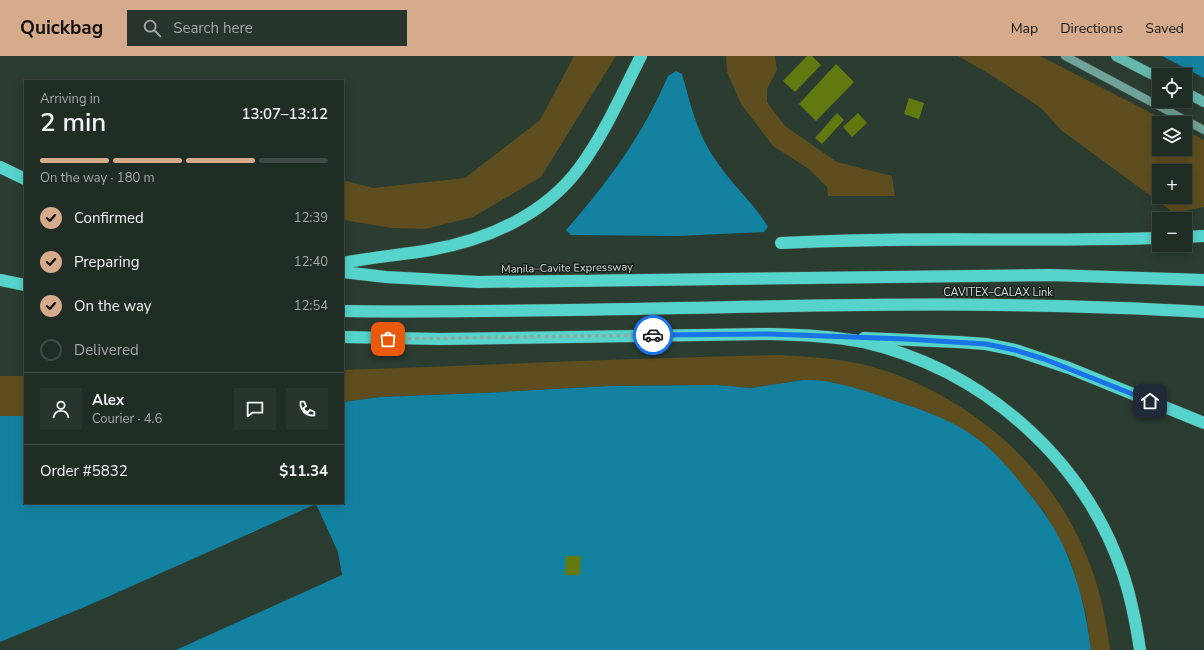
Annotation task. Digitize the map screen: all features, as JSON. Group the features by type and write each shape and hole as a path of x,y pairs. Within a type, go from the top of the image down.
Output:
{"highway":[{"path":"344,263 372,257 430,250 478,238 502,229 526,216 547,202 563,187 587,156 608,121 641,56"},
{"path":"0,167 24,179"},
{"path":"1192,237 1204,236"},
{"path":"781,244 888,240 1095,240 1152,238"},
{"name":"Manila–Cavite Expressway","path":"344,272 386,277 478,282 586,282 791,278"},
{"name":"CAVITEX–CALAX Link","path":"791,278 1050,276 1204,280"},
{"path":"0,280 24,285"},
{"name":"CAVITEX–CALAX Link","path":"344,311 535,311 791,306 1048,306 1204,312"},
{"path":"344,337 441,339 770,334 986,344 1015,350 1069,368 1204,423"},
{"path":"831,337 884,348 922,361 953,375 981,392 1015,417 1048,450 1079,488 1099,519 1114,552 1131,602 1140,650"}],"main road":[{"path":"1065,56 1204,130"},
{"path":"1116,56 1152,74"},
{"path":"1192,96 1204,102"}],"shaded area":[{"path":"574,56 616,56 541,177 473,217 425,229 392,228 344,220 344,180 373,188 465,178 540,120"},
{"path":"726,56 775,56 777,70 767,89 767,102 785,126 837,162 892,176 895,196 828,196 827,187 809,169 773,146 741,104 727,72"},
{"path":"958,56 1040,56 1157,116 1152,116 1152,156 1192,156 1192,134 1204,140 1204,207 1173,212 1162,204 1192,204 1192,164 1152,164 1152,197 1061,130 1041,108 991,75"},
{"path":"779,355 847,361 886,371 922,386 956,404 988,426 1016,451 1042,480 1064,511 1082,545 1096,582 1101,599 1110,650 1091,650 1086,614 1070,560 1045,513 1009,470 975,437 932,414 902,403 832,382 803,380 751,388 717,385 610,386 380,397 344,402 344,370"},
{"path":"0,376 24,376 24,416 0,416"}],"water":[{"path":"1162,56 1204,56 1204,78 1192,72 1192,68 1185,68"},
{"path":"676,71 682,74 695,120 704,141 723,170 768,227 764,232 677,236 571,235 566,230 610,176 648,118 668,76"},
{"path":"803,380 830,382 867,391 944,419 965,430 981,442 1005,464 1015,476 1044,513 1063,545 1081,596 1091,650 176,650 342,575 338,552 316,504 344,504 344,402 380,397 610,386 717,385 751,388"},
{"path":"0,416 24,416 24,504 316,504 87,606 0,642"}],"building":[{"path":"807,56 812,56 821,65 795,92 783,81"},
{"path":"836,64 854,82 816,121 799,104"},
{"path":"909,98 924,103 919,119 904,114"},
{"path":"837,113 844,120 822,144 815,138"},
{"path":"858,113 867,123 852,137 843,127"},
{"path":"566,556 581,556 580,575 565,575"}],"way so far":[{"path":"388,339 653,335"}],"route":[{"path":"653,335 770,334 905,339 986,344 1015,350 1044,359 1150,401"}]}
